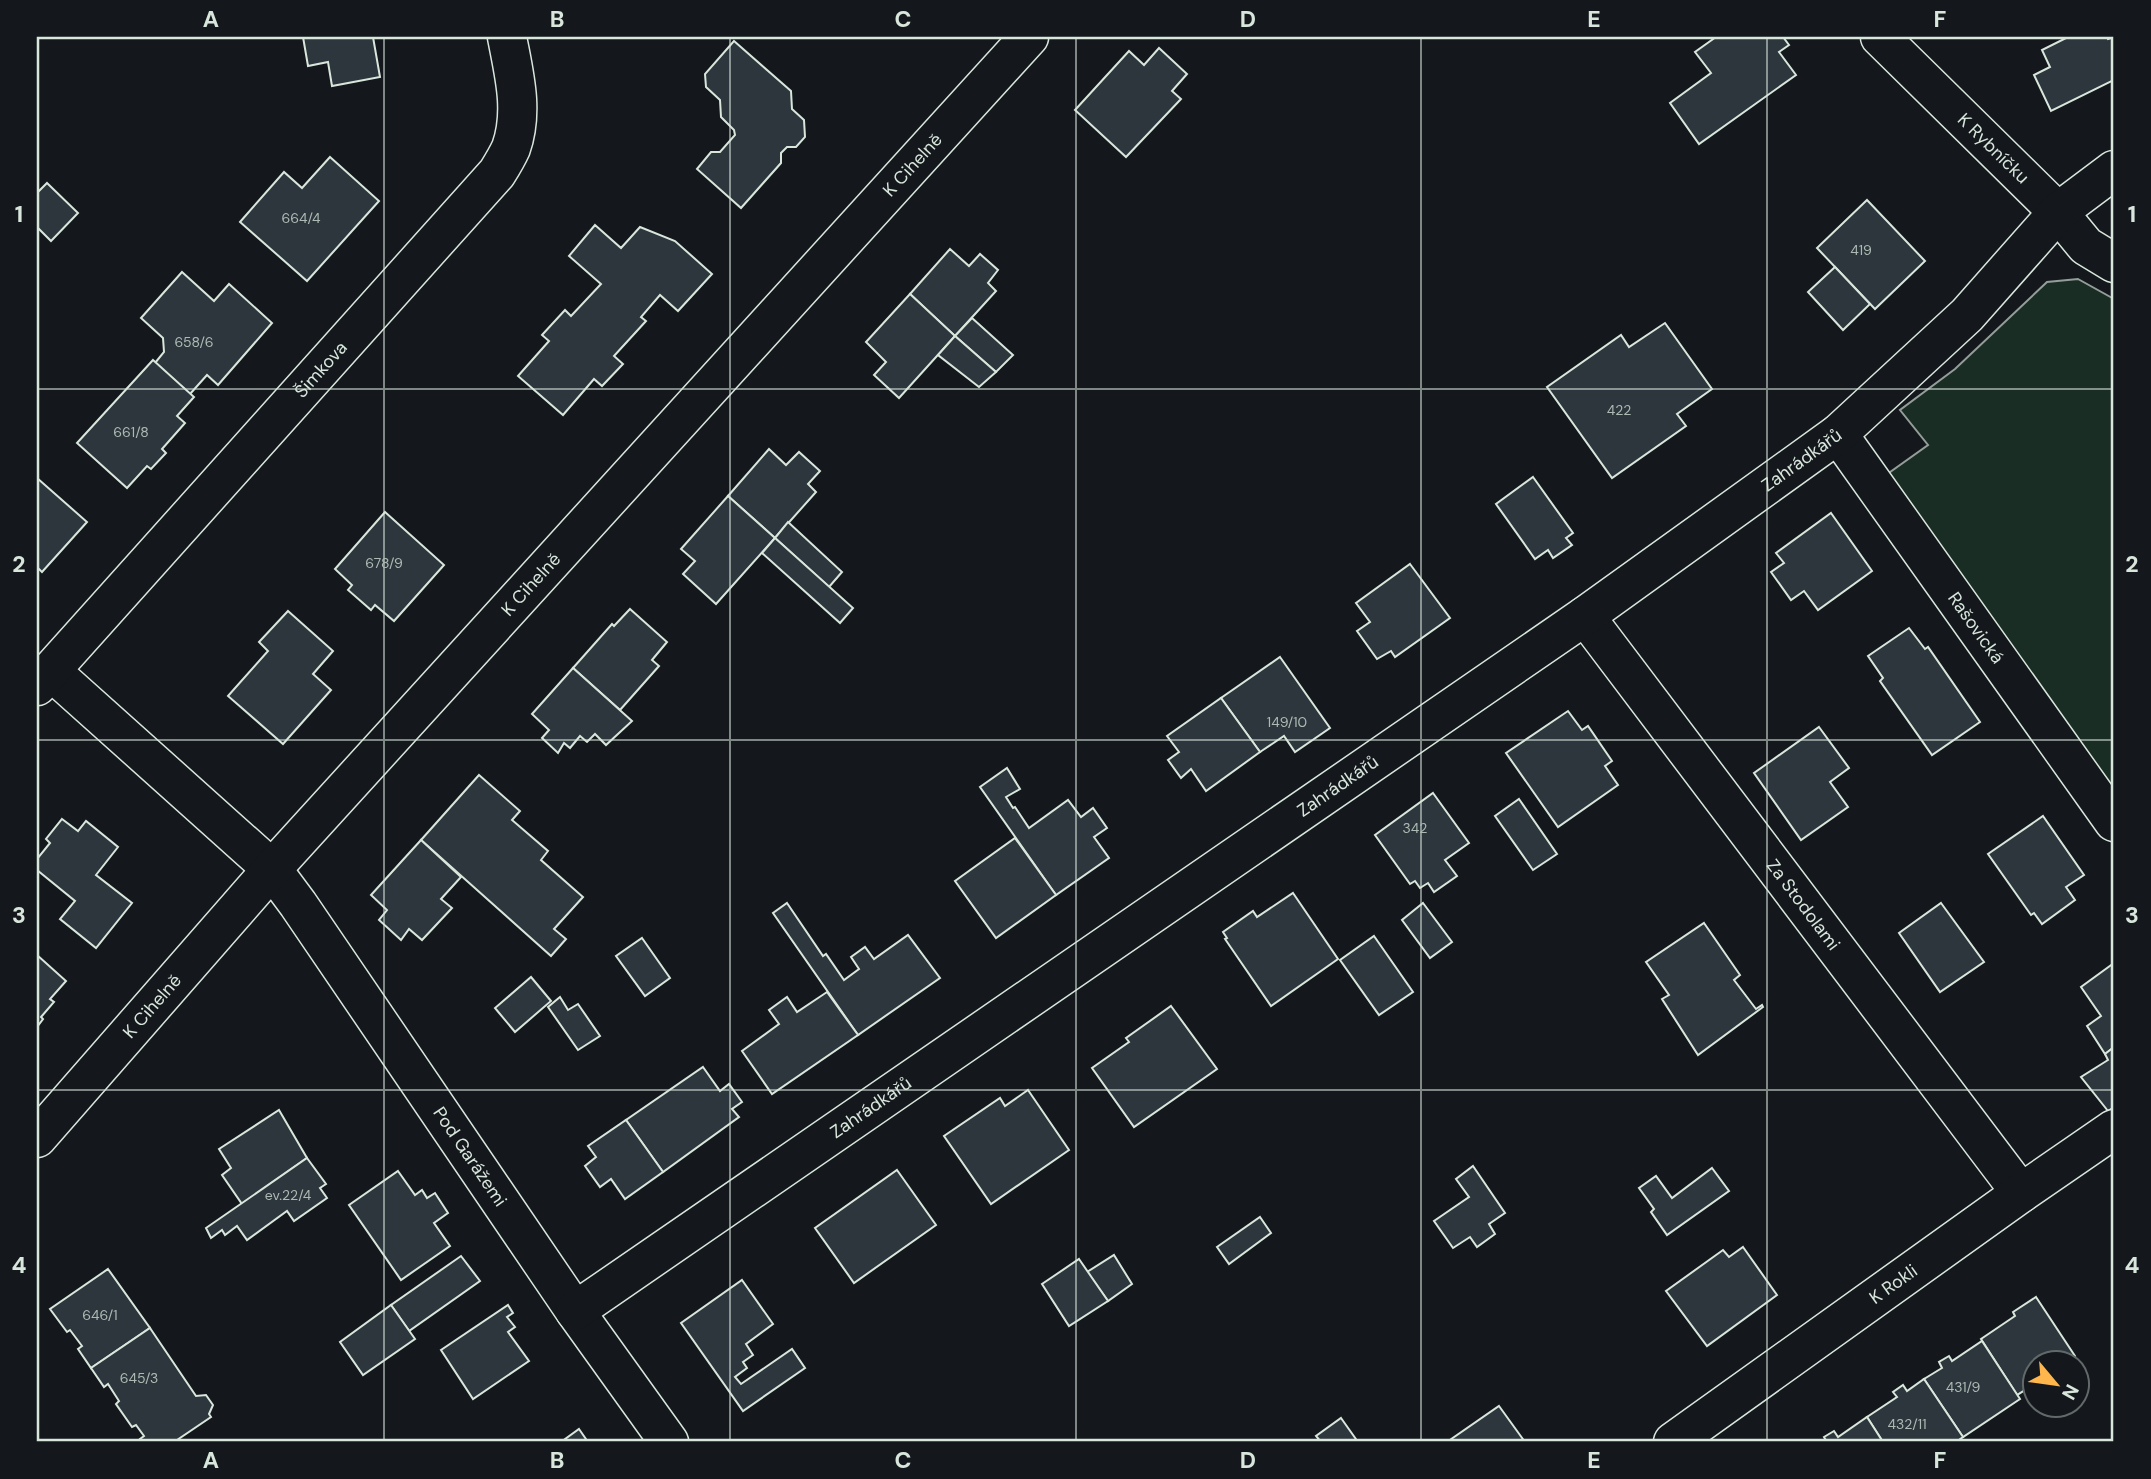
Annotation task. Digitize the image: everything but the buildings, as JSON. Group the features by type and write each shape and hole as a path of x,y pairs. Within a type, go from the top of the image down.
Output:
{"street":[{"name":"Šimkova","path":"272,870 44,679 497,173 510,149 517,123 518,93 507,37"},
{"name":"K Cihelně","path":"37,1138 272,870 1029,37"},
{"name":"K Rybníčku","path":"1880,37 2058,212 2087,246 2114,263"},
{"path":"2058,212 2114,170"},
{"name":"Zahrádkářů","path":"575,1311 1585,616 1838,434 1967,315 2058,212"},
{"name":"Rašovická","path":"1838,434 2114,822"},
{"name":"Za Stodolami","path":"1585,616 2021,1193"},
{"name":"Pod Garážemi","path":"272,870 298,904 575,1311 669,1442"},
{"name":"K Rokli","path":"1673,1442 2114,1129"}],"green space":[{"path":"2078,279 2114,299 2114,801 1886,475 1928,445 1900,410 1955,369 2047,282"}]}
